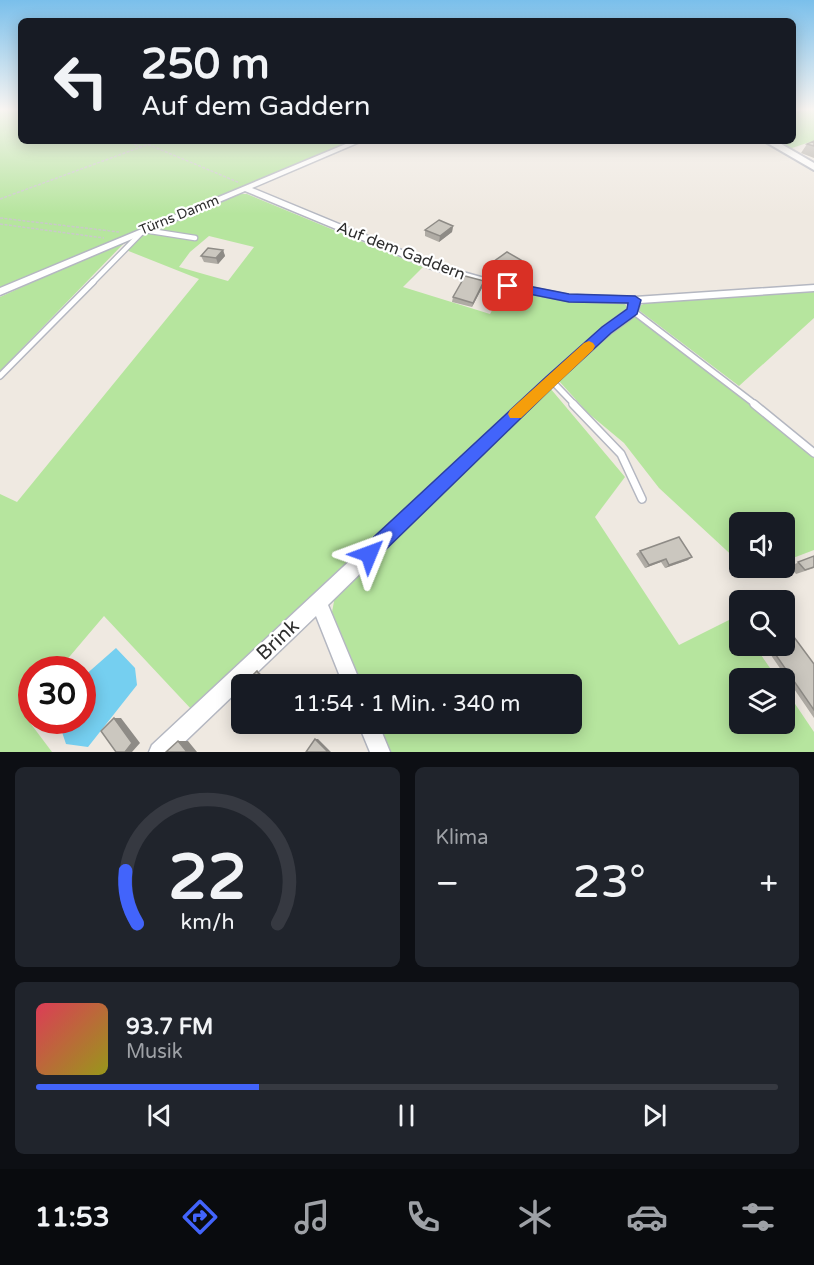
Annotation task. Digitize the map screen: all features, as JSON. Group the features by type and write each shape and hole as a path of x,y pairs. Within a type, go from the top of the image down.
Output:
{"main road":[{"path":"774,144 814,167"}],"street":[{"name":"Türns Damm","path":"0,292 351,144"},
{"name":"Auf dem Gaddern","path":"247,187 435,267 488,282 569,298 634,305 814,288"},
{"name":"Brink","path":"159,752 551,380 634,305"},
{"path":"319,602 348,674"},
{"path":"373,734 380,752"}],"lane":[{"path":"0,376 144,230 195,238"},
{"path":"634,305 814,453"},
{"path":"551,380 621,454 642,499"}],"path":[{"path":"134,144 141,147"},
{"path":"0,199 149,145 247,187"},
{"path":"0,218 135,234"},
{"path":"0,224 120,240"}],"green space":[{"path":"0,144 347,144 196,206 0,291"},
{"path":"781,144 804,144 789,149"},
{"path":"237,194 247,194 423,267 403,287 490,314 505,287 621,302 626,305 627,310 192,710 104,616 70,656 18,656 18,734 38,734 52,752 0,752 0,494 17,502 199,279 126,250 143,233","holes":["209,236 254,247 228,281 179,267 190,252"]},
{"path":"128,239 0,371 0,297"},
{"path":"814,292 814,318 739,386 636,308 649,301"},
{"path":"631,316 638,318 756,409 814,458 814,550 795,557 795,512 729,512 729,553 659,488 624,443 588,413 559,381 603,338"},
{"path":"550,388 625,477 595,517 679,645 729,620 729,656 762,656 770,668 729,668 729,734 795,734 795,704 814,732 814,752 390,752 383,734 582,734 582,674 358,674 332,612 336,591"}],"water":[{"path":"116,648 135,668 137,685 88,747 66,744 63,734 96,734 96,666"}],"building":[{"path":"439,220 453,226 440,236 425,230"},
{"path":"208,248 223,250 216,258 201,256"},
{"path":"507,252 521,260 518,262 521,264 507,274 490,264"},
{"path":"465,276 484,281 473,303 453,297"},
{"path":"679,537 692,557 669,565 666,559 649,565 640,551"},
{"path":"814,556 814,567 805,570 798,562"},
{"path":"795,638 814,664 814,710 795,683 795,668 785,668 777,656 795,656"},
{"path":"114,718 132,743 125,752 116,752 101,731"},
{"path":"315,739 328,752 306,752"},
{"path":"178,741 187,752 166,752"}],"slow traffic":[{"path":"516,414 589,346"}],"route":[{"path":"369,554 551,380 607,330 633,311 635,300 569,298 508,286"}]}
